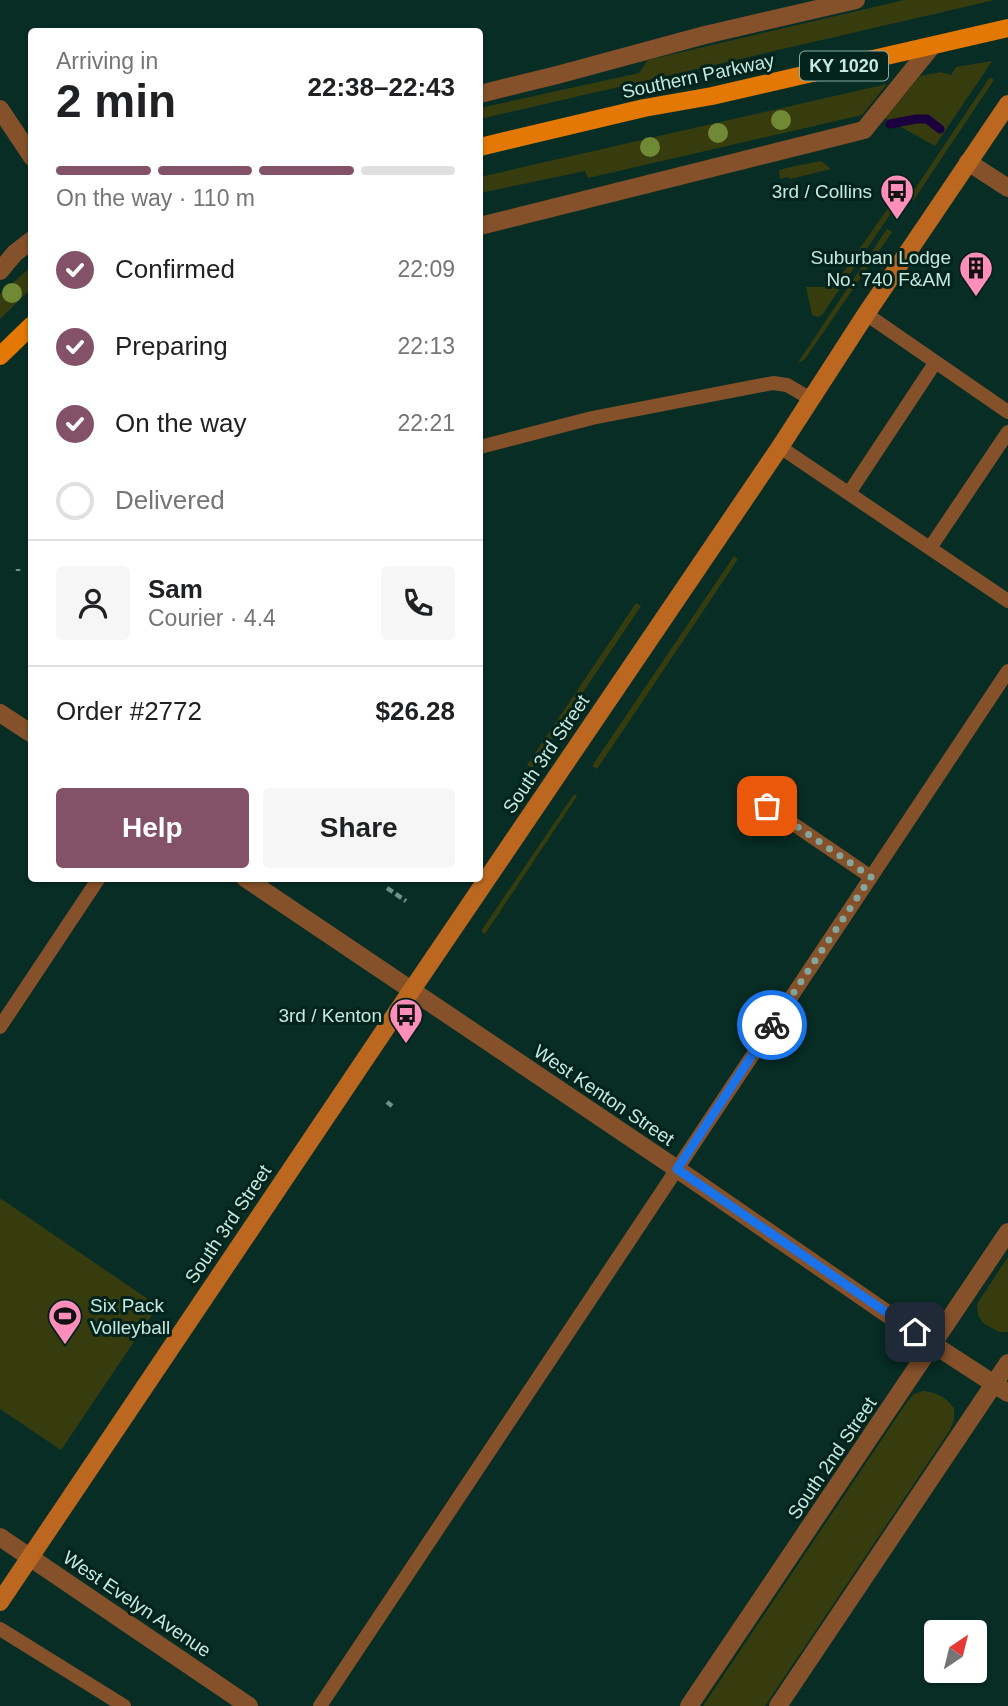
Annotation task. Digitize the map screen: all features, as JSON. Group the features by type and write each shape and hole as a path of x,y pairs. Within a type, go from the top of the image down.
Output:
{"main road":[{"name":"Southern Parkway","path":"483,146 1008,28"},
{"name":"South 3rd Street","path":"0,1602 780,447 1008,104"},
{"path":"0,356 28,329"}],"street":[{"path":"483,93 705,35 856,0"},
{"path":"483,225 864,130 932,46"},
{"path":"0,109 28,152"},
{"path":"968,162 1008,188"},
{"path":"0,271 28,243"},
{"path":"0,713 28,731"},
{"name":"West Kenton Street","path":"252,882 1001,1389"},
{"name":"South 2nd Street","path":"689,1706 1008,1232"},
{"path":"778,1706 1001,1389 1008,1363"},
{"name":"West Evelyn Avenue","path":"0,1537 249,1706"}],"lane":[{"path":"866,314 1008,412"},
{"path":"849,494 935,363"},
{"path":"483,446 592,418 773,383 787,385 811,399"},
{"path":"930,548 1008,432"},
{"path":"780,447 1008,601"},
{"path":"320,1706 1008,671"},
{"path":"767,806 871,877"},
{"path":"0,1027 96,882"},
{"path":"0,1629 124,1706"}],"path":[{"path":"387,888 406,901"},
{"path":"387,1102 392,1106"}],"green space":[{"path":"904,0 995,0 483,118 483,107 639,73 648,60"},
{"path":"992,61 935,146 885,118 920,76 941,72 951,75 956,67"},
{"path":"990,77 994,80 913,201 909,198"},
{"path":"887,84 862,115 588,178 585,171 483,192 483,176"},
{"path":"821,161 831,169 780,179 779,170"},
{"path":"907,181 905,192 822,315 812,315 806,287 833,287"},
{"path":"887,229 892,232 805,359 797,364"},
{"path":"28,270 28,292 0,319 0,294"},
{"path":"734,556 738,559 597,769 592,766"},
{"path":"636,603 641,606 532,768 527,765"},
{"path":"574,794 577,796 485,934 481,931"},
{"name":"Six Pack Volleyball","path":"0,1198 158,1306 61,1450 0,1409"},
{"path":"1008,1257 1008,1332 999,1332 983,1323 978,1315 977,1304"},
{"path":"923,1391 940,1396 954,1408 954,1420 950,1430 765,1706 703,1706 907,1402 914,1394"}],"waterway":[{"path":"890,124 927,119 940,129"}],"way so far":[{"path":"767,806 871,877 772,1025"}],"place":[{"name":"3rd / Collins","path":"897,221"},
{"name":"Suburban Lodge No. 740 F&AM","path":"976,298"},
{"name":"3rd / Kenton","path":"406,1045"},
{"name":"Six Pack Volleyball","path":"65,1346"}],"route":[{"path":"772,1025 677,1169 915,1332"}]}
